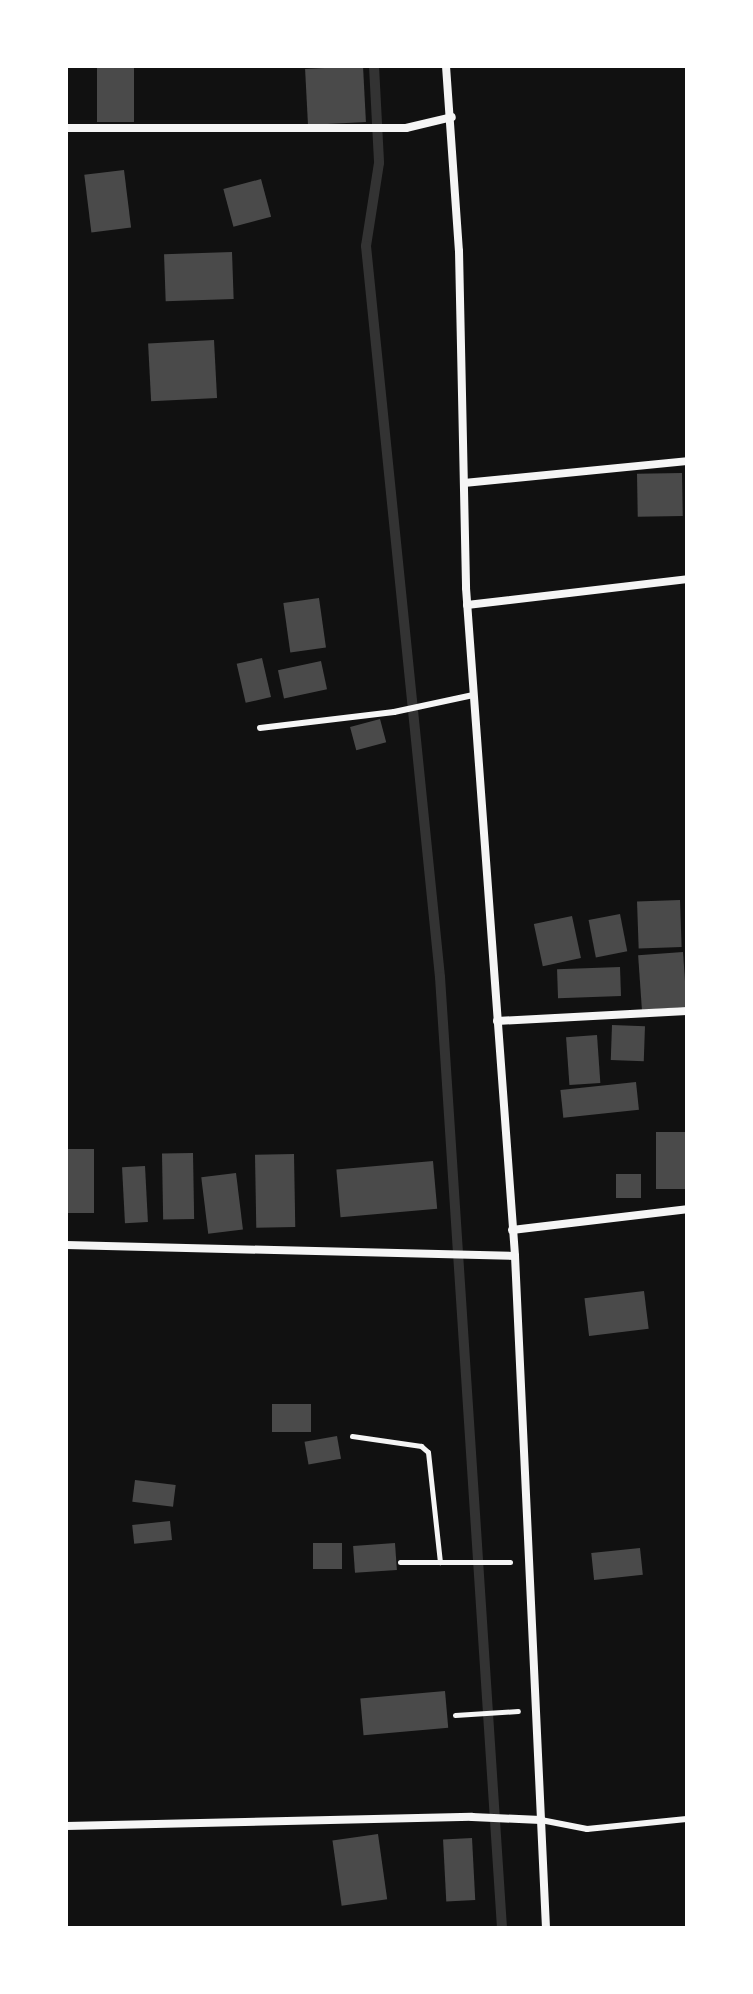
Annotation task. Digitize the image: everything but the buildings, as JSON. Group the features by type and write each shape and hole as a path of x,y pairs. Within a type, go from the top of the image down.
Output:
{"street":[{"path":"446,66 452,117 467,605 515,1256 546,1928"},
{"path":"66,128 406,128 452,117"},
{"path":"464,483 687,461"},
{"path":"467,605 687,579"},
{"path":"497,1021 687,1011"},
{"path":"512,1230 687,1209"},
{"path":"66,1245 515,1256"},
{"path":"66,1826 472,1817 541,1820"}],"lane":[{"path":"260,728 394,712 473,695"},
{"path":"541,1820 587,1829 687,1819"}],"path":[{"path":"352,1436 421,1446 428,1452 440,1562"},
{"path":"400,1562 486,1562"},
{"path":"455,1715 509,1712"}],"waterway":[{"path":"374,66 379,163 366,246 440,977 502,1928"}]}
